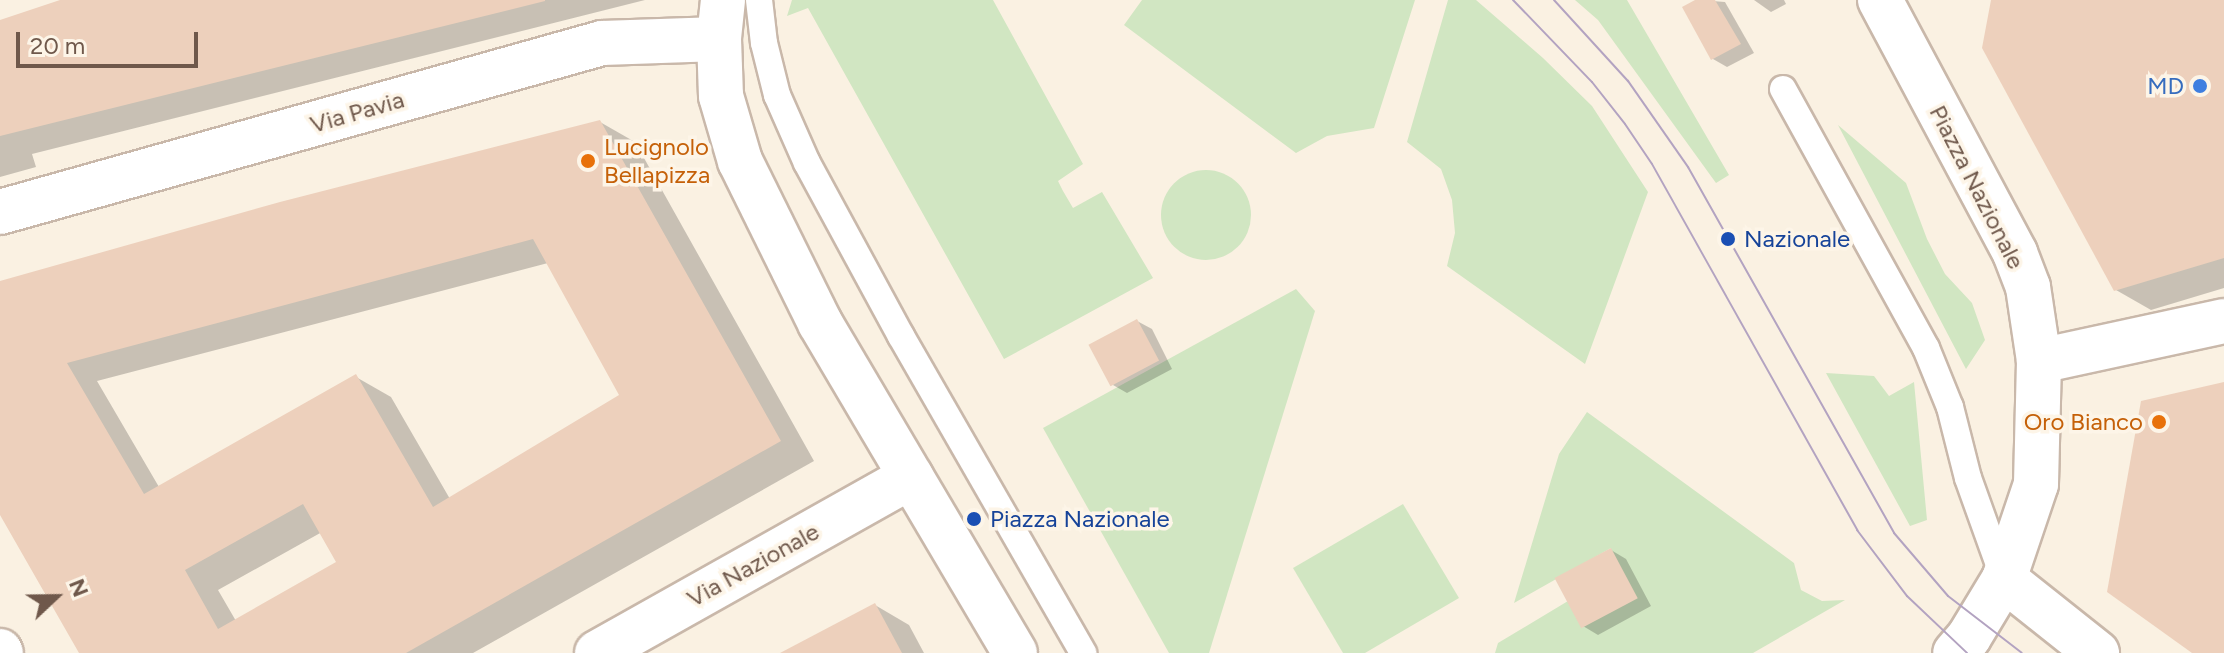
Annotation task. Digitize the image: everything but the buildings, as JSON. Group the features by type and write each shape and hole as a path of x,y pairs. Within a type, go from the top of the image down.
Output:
{"main road":[{"name":"Piazza Nazionale","path":"1880,0 2015,253 2028,287 2039,361 2036,484 2004,579 1972,648"},
{"path":"721,20 721,96 740,161 820,323 1015,653"},
{"name":"Via Pavia","path":"0,212 602,43 721,20"},
{"path":"2039,361 2224,321"},
{"name":"Via Nazionale","path":"597,653 911,477"},
{"path":"2004,579 2097,653"}],"lane":[{"path":"759,0 764,43 777,95 807,163 908,350 1083,653"},
{"path":"1783,89 1926,348 1950,407 1968,478 2004,579"}],"green space":[{"path":"792,0 993,0 1083,164 1058,181 1063,191 1073,208 1102,192 1153,278 1004,359 808,8 787,16"},
{"path":"1142,0 1415,0 1374,128 1327,136 1296,153 1124,25"},
{"path":"1448,0 1476,0 1543,58 1592,106 1648,192 1585,364 1447,266 1455,233 1452,200 1441,169 1407,142"},
{"path":"1575,0 1627,0 1729,175 1716,183 1598,20"},
{"path":"1838,125 1906,183 1927,239 1945,274 1972,303 1985,340 1966,369"},
{"path":"1206,170 1223,173 1238,183 1248,198 1251,215 1248,232 1238,247 1223,257 1206,260 1189,257 1174,247 1164,232 1161,215 1164,198 1174,183 1189,173"},
{"path":"1296,289 1315,311 1209,653 1169,653 1043,428"},
{"path":"1826,373 1874,376 1889,396 1914,382 1927,520 1910,526"},
{"path":"1587,412 1794,563 1801,590 1822,601 1845,600 1753,653 1495,653 1498,643 1568,601 1582,628 1611,548 1514,603 1559,454"},
{"path":"1403,504 1459,598 1365,653 1343,653 1293,568"}],"tram line":[{"path":"1513,0 1592,82 1625,124 1652,164 1857,530 1907,596 1967,653"},
{"path":"1554,0 1628,81 1688,167 1894,533 1948,596 2022,653"}],"place":[{"name":"MD","path":"2200,86"},
{"name":"Lucignolo Bellapizza","path":"588,161"},
{"name":"Nazionale","path":"1728,239"},
{"name":"Oro Bianco","path":"2159,422"},
{"name":"Piazza Nazionale","path":"974,519"}]}
